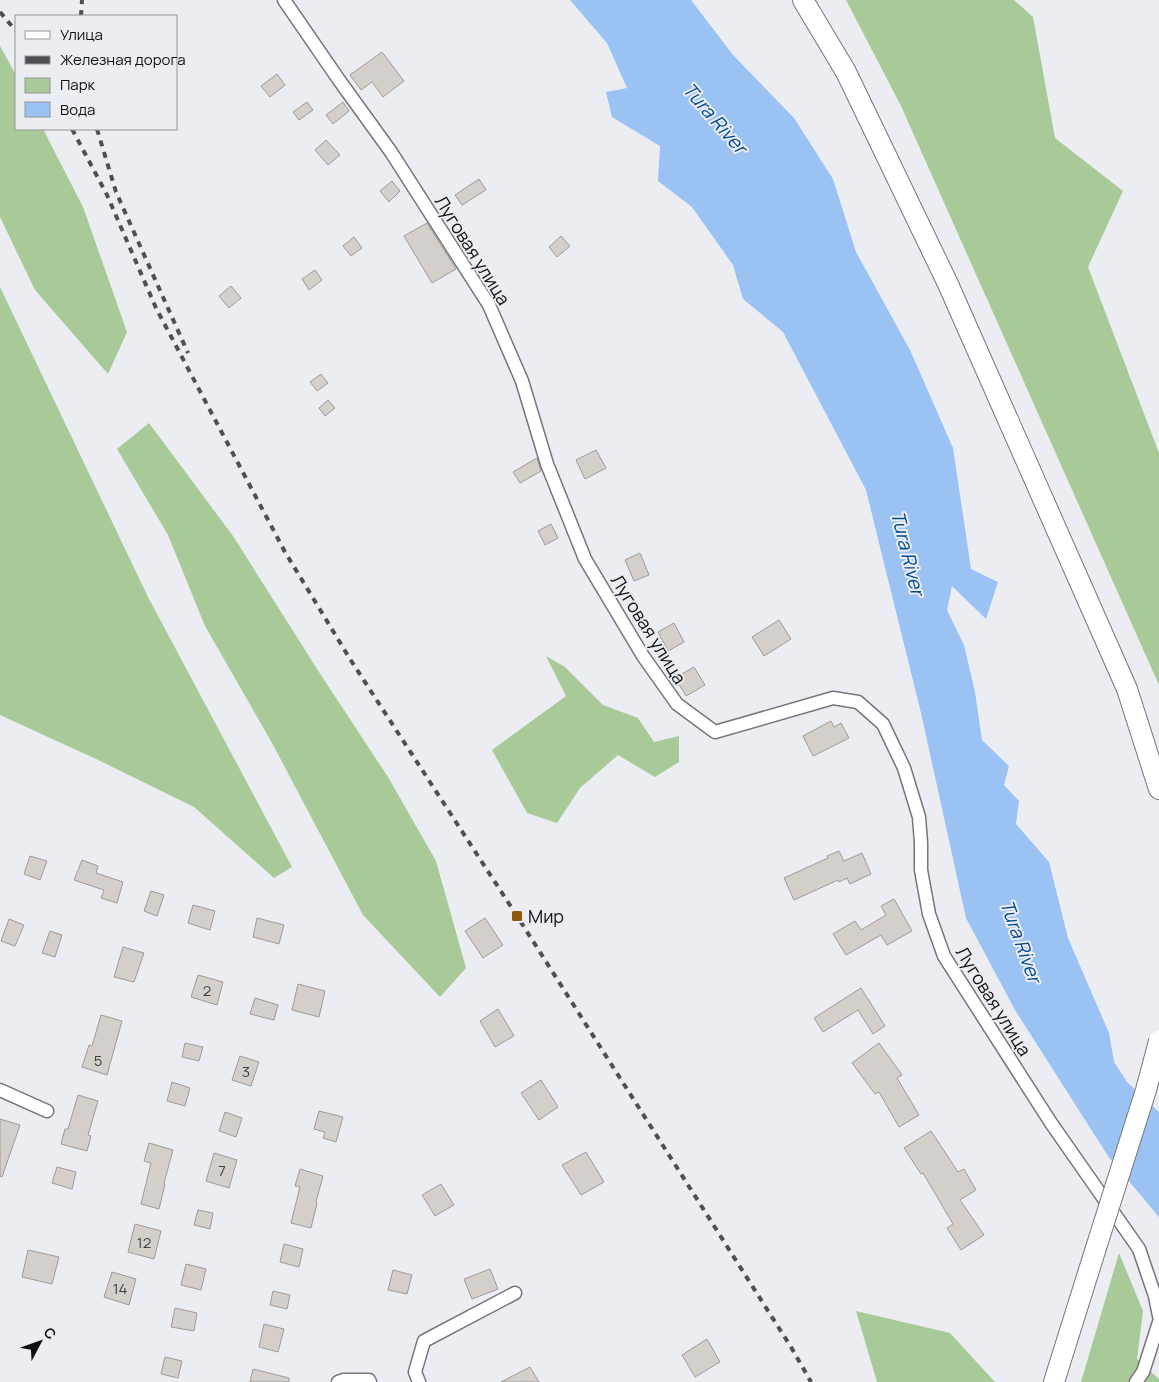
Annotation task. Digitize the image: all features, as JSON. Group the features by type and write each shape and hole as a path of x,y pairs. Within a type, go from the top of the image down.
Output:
{"main road":[{"path":"803,0 846,72 948,284 1127,689 1159,789"},
{"path":"1054,1382 1146,1090 1159,1041"}],"street":[{"name":"Луговая улица","path":"284,0 391,152 489,305 522,381 547,464 584,559 643,656 677,704 714,732 834,698 858,702 883,724 904,768 919,818 921,870 925,896 929,914 944,956 1051,1123 1139,1249 1155,1296 1159,1316"},
{"path":"0,1090 47,1111"},
{"path":"419,1382 415,1372 424,1341 515,1293"},
{"path":"1136,1382 1143,1372 1159,1322"},
{"path":"338,1382 344,1380 369,1380 370,1382"}],"green space":[{"path":"846,0 1014,0 1033,17 1055,138 1123,191 1088,267 1159,453 1159,685 901,106"},
{"path":"0,46 15,73 15,130 44,130 83,207 127,332 108,374 35,290 0,217"},
{"path":"0,287 148,597 292,867 274,878 194,807 0,715"},
{"path":"149,423 233,536 388,777 436,861 466,968 440,997 363,915 272,743 205,626 168,535 117,449"},
{"path":"546,656 565,667 603,705 638,718 654,742 679,736 679,762 655,777 618,755 580,788 557,823 527,813 492,750 566,696"},
{"path":"1119,1253 1143,1311 1137,1359 1159,1379 1159,1382 1081,1382"},
{"path":"856,1311 950,1333 995,1382 877,1382"}],"water":[{"name":"Tura River","path":"570,0 691,0 733,55 794,118 833,179 856,252 910,350 953,448 971,569 998,582 986,619 952,586 947,610 964,645 975,692 982,740 1009,766 1004,785 1019,801 1016,824 1049,862 1068,938 1109,1033 1114,1062 1127,1082 1159,1112 1159,1217 1108,1156 1015,1010 966,918 921,713 866,490 783,332 743,299 733,265 692,207 658,181 660,146 612,117 606,92 627,88 607,43"}],"building":[{"path":"382,52 404,81 383,97 372,82 361,90 350,75"},
{"path":"277,74 285,85 270,97 261,86"},
{"path":"307,102 313,110 299,120 293,112"},
{"path":"343,102 349,111 333,124 326,115"},
{"path":"326,140 340,155 328,165 315,150"},
{"path":"479,179 486,190 462,205 455,195"},
{"path":"392,181 400,191 389,202 380,191"},
{"path":"427,223 456,269 432,283 404,236"},
{"path":"561,236 570,246 557,257 549,247"},
{"path":"354,237 362,248 351,256 343,246"},
{"path":"315,270 322,280 309,290 302,279"},
{"path":"231,286 241,298 229,308 219,296"},
{"path":"321,374 328,383 317,391 310,382"},
{"path":"328,400 335,408 325,416 319,408"},
{"path":"596,450 606,468 585,479 576,460"},
{"path":"537,458 541,471 520,483 513,472"},
{"path":"551,524 558,538 545,545 538,531"},
{"path":"640,553 649,575 634,581 625,560"},
{"path":"779,620 791,639 764,656 752,637"},
{"path":"674,623 684,642 668,651 658,632"},
{"path":"694,667 705,685 686,696 675,678"},
{"path":"831,721 834,727 841,723 849,738 813,756 803,736"},
{"path":"839,851 844,861 862,853 871,874 850,884 847,878 839,882 838,880 794,900 784,878"},
{"path":"30,856 47,861 40,880 24,874"},
{"path":"82,860 98,866 96,873 123,882 117,903 101,898 104,890 74,880"},
{"path":"151,891 164,895 157,916 144,911"},
{"path":"894,899 912,931 887,945 881,935 846,955 833,934 855,921 861,930 886,915 881,906"},
{"path":"193,905 215,911 210,930 188,923"},
{"path":"257,918 284,925 279,944 253,937"},
{"path":"485,918 503,945 483,958 465,931"},
{"path":"9,919 24,925 15,946 1,941"},
{"path":"50,931 62,935 55,957 42,953"},
{"path":"123,947 144,953 134,982 114,977"},
{"path":"198,975 223,982 217,1005 191,997"},
{"path":"298,984 325,991 319,1017 292,1010"},
{"path":"861,988 885,1026 873,1034 858,1010 823,1032 814,1018"},
{"path":"255,998 278,1005 274,1020 250,1014"},
{"path":"498,1009 514,1036 495,1047 480,1021"},
{"path":"101,1015 122,1021 107,1075 82,1067 89,1045 92,1046"},
{"path":"185,1043 203,1047 199,1061 182,1057"},
{"path":"879,1043 902,1075 897,1078 919,1115 899,1127 879,1092 875,1094 852,1063"},
{"path":"240,1056 259,1062 251,1086 232,1080"},
{"path":"541,1080 558,1107 539,1120 521,1093"},
{"path":"172,1082 190,1088 185,1106 167,1101"},
{"path":"78,1095 98,1101 88,1135 91,1136 87,1151 61,1144 65,1129 68,1129"},
{"path":"319,1111 343,1117 336,1142 323,1138 325,1132 314,1129"},
{"path":"225,1112 242,1118 236,1137 219,1131"},
{"path":"0,1119 20,1125 2,1177 0,1176"},
{"path":"931,1131 958,1172 964,1169 976,1190 960,1200 984,1235 961,1250 947,1228 953,1224 923,1173 921,1174 904,1148"},
{"path":"149,1143 173,1150 159,1209 141,1204 151,1163 144,1161"},
{"path":"586,1152 604,1182 581,1195 562,1165"},
{"path":"214,1153 237,1160 229,1188 206,1181"},
{"path":"57,1167 76,1172 72,1189 52,1183"},
{"path":"300,1169 323,1176 311,1228 291,1223 300,1187 295,1186"},
{"path":"441,1184 454,1205 435,1216 422,1195"},
{"path":"198,1210 213,1213 210,1229 194,1225"},
{"path":"135,1224 161,1231 154,1259 128,1252"},
{"path":"284,1244 303,1249 299,1267 280,1262"},
{"path":"28,1250 59,1257 52,1284 22,1277"},
{"path":"186,1264 206,1269 201,1290 181,1285"},
{"path":"490,1269 498,1289 472,1299 464,1279"},
{"path":"393,1270 412,1275 407,1294 388,1290"},
{"path":"112,1272 136,1279 129,1305 104,1297"},
{"path":"273,1291 290,1295 287,1309 270,1305"},
{"path":"175,1308 197,1313 194,1331 171,1327"},
{"path":"264,1324 284,1329 278,1352 259,1347"},
{"path":"707,1339 720,1362 695,1377 682,1355"},
{"path":"165,1357 182,1361 178,1378 161,1374"},
{"path":"530,1367 539,1382 501,1382"},
{"path":"253,1369 289,1378 289,1382 250,1382"}],"railway":[{"path":"81,15 82,0"},
{"path":"0,12 15,30"},
{"path":"73,130 107,195 156,308 285,552 350,659 517,916 791,1347 811,1382"},
{"path":"97,130 116,192 188,353"}],"place":[{"name":"Мир","path":"517,916"}]}
